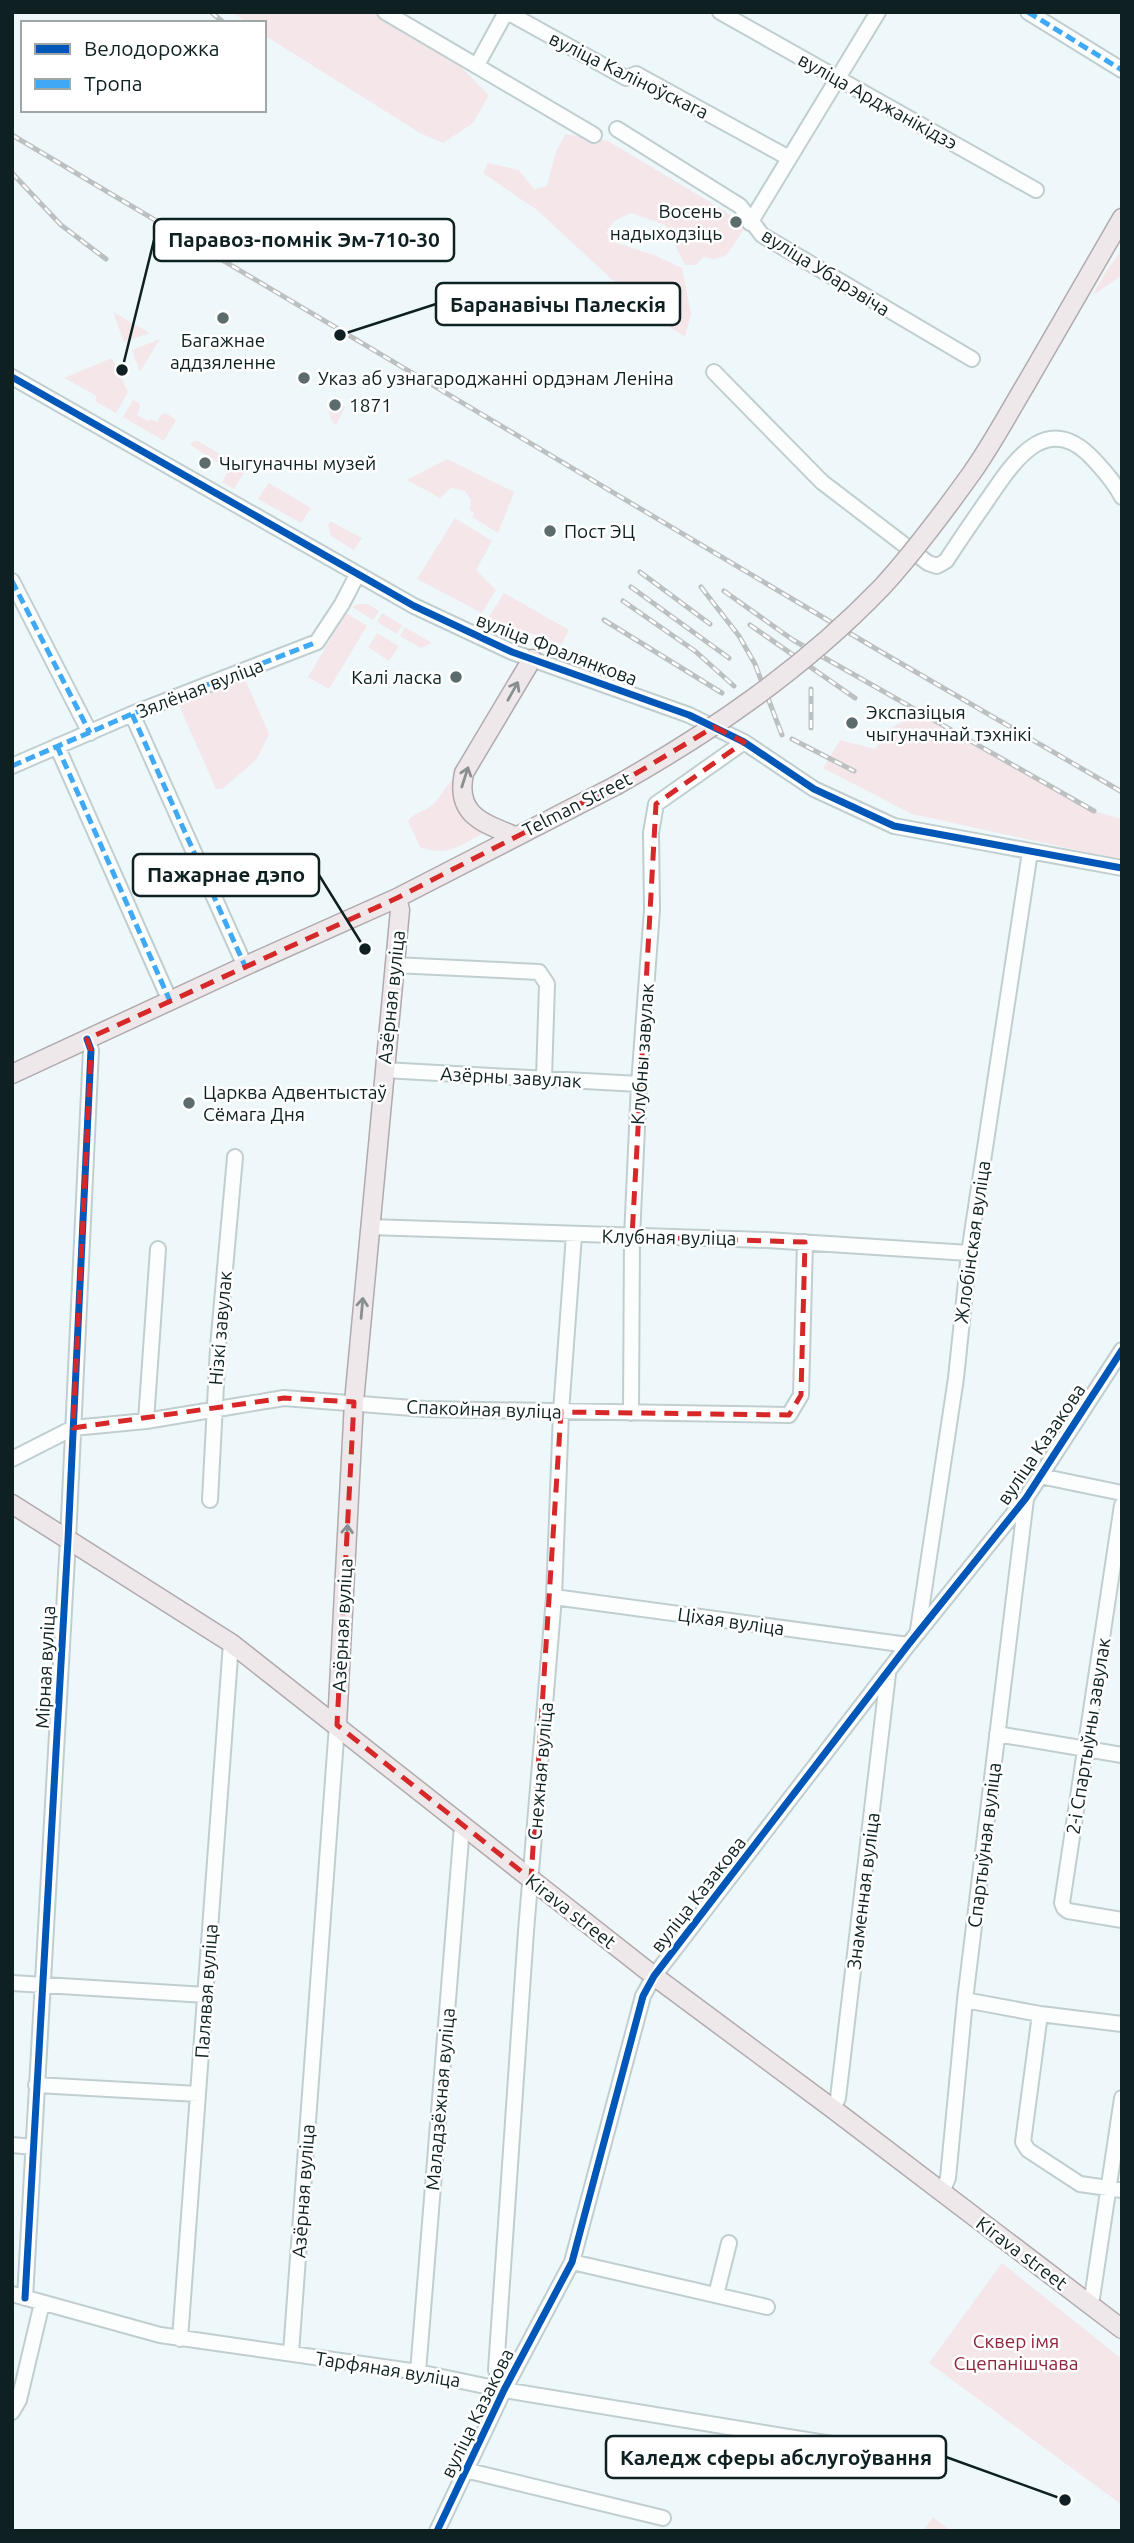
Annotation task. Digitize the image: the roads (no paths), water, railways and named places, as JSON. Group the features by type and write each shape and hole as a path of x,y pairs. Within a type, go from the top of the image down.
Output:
{"main road":[{"name":"Telman Street","path":"12,1074 397,898 675,753 738,712 788,674 883,585 972,472 1122,218"},
{"path":"1096,263 1122,239"},
{"path":"518,835 477,819 469,811 461,786 464,774 532,659"},
{"name":"Азёрная вуліца","path":"337,1725 354,1402 400,910 397,898"},
{"name":"Kirava street","path":"12,1504 231,1643 654,1976 1122,2329"}],"street":[{"path":"385,12 594,135"},
{"path":"477,65 506,12"},
{"name":"вуліца Каліноўскага","path":"506,12 626,78 636,74 789,158"},
{"name":"вуліца Арджанікідзэ","path":"720,12 1037,190"},
{"path":"750,223 878,12"},
{"path":"1028,12 1122,70"},
{"name":"вуліца Убарэвіча","path":"617,129 740,206 761,235 972,359"},
{"path":"714,372 822,482 928,564 937,566 946,561 1008,468 1030,447 1047,440 1061,438 1074,441 1115,482 1122,497"},
{"name":"вуліца Фралянкова","path":"12,377 356,575 488,642 689,715 744,742 814,789 894,826 1122,868"},
{"name":"Зялёная вуліца","path":"12,766 132,714 317,642 342,604 356,575"},
{"path":"12,581 90,733"},
{"path":"132,714 245,966"},
{"name":"Клубны завулак","path":"631,1413 632,1237 639,1084 652,910 651,833 656,804 744,742"},
{"path":"57,746 170,1000"},
{"name":"Жлобінская вуліца","path":"918,1633 956,1378 969,1253 1030,852"},
{"path":"394,965 540,972 547,984 544,1078"},
{"name":"Мірная вуліца","path":"18,2296 33,2147 68,1540 92,1050 86,1039"},
{"name":"Азёрны завулак","path":"384,1070 639,1084"},
{"name":"Нізкі завулак","path":"210,1500 214,1411 235,1157"},
{"name":"Клубная вуліца","path":"369,1227 805,1242 969,1253"},
{"name":"Снежная вуліца","path":"504,2390 496,2370 554,1597 561,1412 574,1235"},
{"name":"Спакойная вуліца","path":"12,1459 73,1427 146,1421 284,1398 425,1409 789,1415 801,1395 805,1242"},
{"path":"146,1421 159,1249"},
{"name":"вуліца Казакова","path":"437,2531 504,2390 572,2262 643,1996 654,1976 908,1645 1026,1498 1122,1350"},
{"path":"1040,1476 1122,1493"},
{"name":"Спартыўная вуліца","path":"942,2192 948,2178 965,2000 1026,1498"},
{"name":"2-і Спартыўны завулак","path":"1122,1504 1062,1903 1068,1911 1122,1920"},
{"name":"Ціхая вуліца","path":"554,1597 908,1645"},
{"name":"Палявая вуліца","path":"180,2339 231,1643"},
{"name":"Знаменная вуліца","path":"833,2109 838,2098 889,1673"},
{"name":"Азёрная вуліца","path":"290,2353 337,1725"},
{"path":"997,1734 1122,1755"},
{"name":"Маладзёжная вуліца","path":"418,2372 462,1826"},
{"path":"12,1983 206,1995"},
{"path":"965,2000 1040,2014 1122,2024"},
{"path":"1040,2014 1023,2143 1028,2150 1074,2181 1115,2189"},
{"path":"36,2085 198,2094"},
{"path":"1091,2305 1115,2189 1122,2098"},
{"path":"12,2146 33,2147"},
{"path":"716,2295 729,2244"},
{"path":"572,2262 768,2307"},
{"name":"Тарфяная вуліца","path":"18,2296 180,2339 418,2372 504,2390 850,2446"},
{"path":"12,2412 19,2400 42,2303"},
{"path":"465,2470 663,2518"}],"railway":[{"path":"211,12 222,21"},
{"path":"12,135 1122,792"},
{"path":"12,173 61,225 106,259"},
{"path":"640,572 710,624"},
{"path":"631,587 729,658"},
{"path":"701,587 739,636 755,664 782,735"},
{"path":"724,591 793,640 1094,811"},
{"path":"623,601 695,651 734,686"},
{"path":"604,620 722,693"},
{"path":"750,625 855,698"},
{"path":"811,689 811,728"},
{"path":"792,739 854,771"}],"place":[{"name":"Восень надыходзіць","path":"736,222"},
{"name":"Багажнае аддзяленне","path":"223,318"},
{"name":"Баранавічы Палескія","path":"340,335"},
{"name":"Паравоз-помнік Эм-710-30","path":"122,370"},
{"name":"Указ аб узнагароджанні ордэнам Леніна","path":"304,378"},
{"name":"1871","path":"335,405"},
{"name":"Чыгуначны музей","path":"205,463"},
{"name":"Пост ЭЦ","path":"550,531"},
{"name":"Калі ласка","path":"456,677"},
{"name":"Экспазіцыя чыгуначнай тэхнікі","path":"852,723"},
{"name":"Пажарнае дэпо","path":"365,949"},
{"name":"Царква Адвентыстаў Сёмага Дня","path":"189,1103"},
{"name":"Каледж сферы абслугоўвання","path":"1065,2500"}],"park label":[{"name":"Сквер імя Сцепанішчава","path":"1016,2352"}]}
